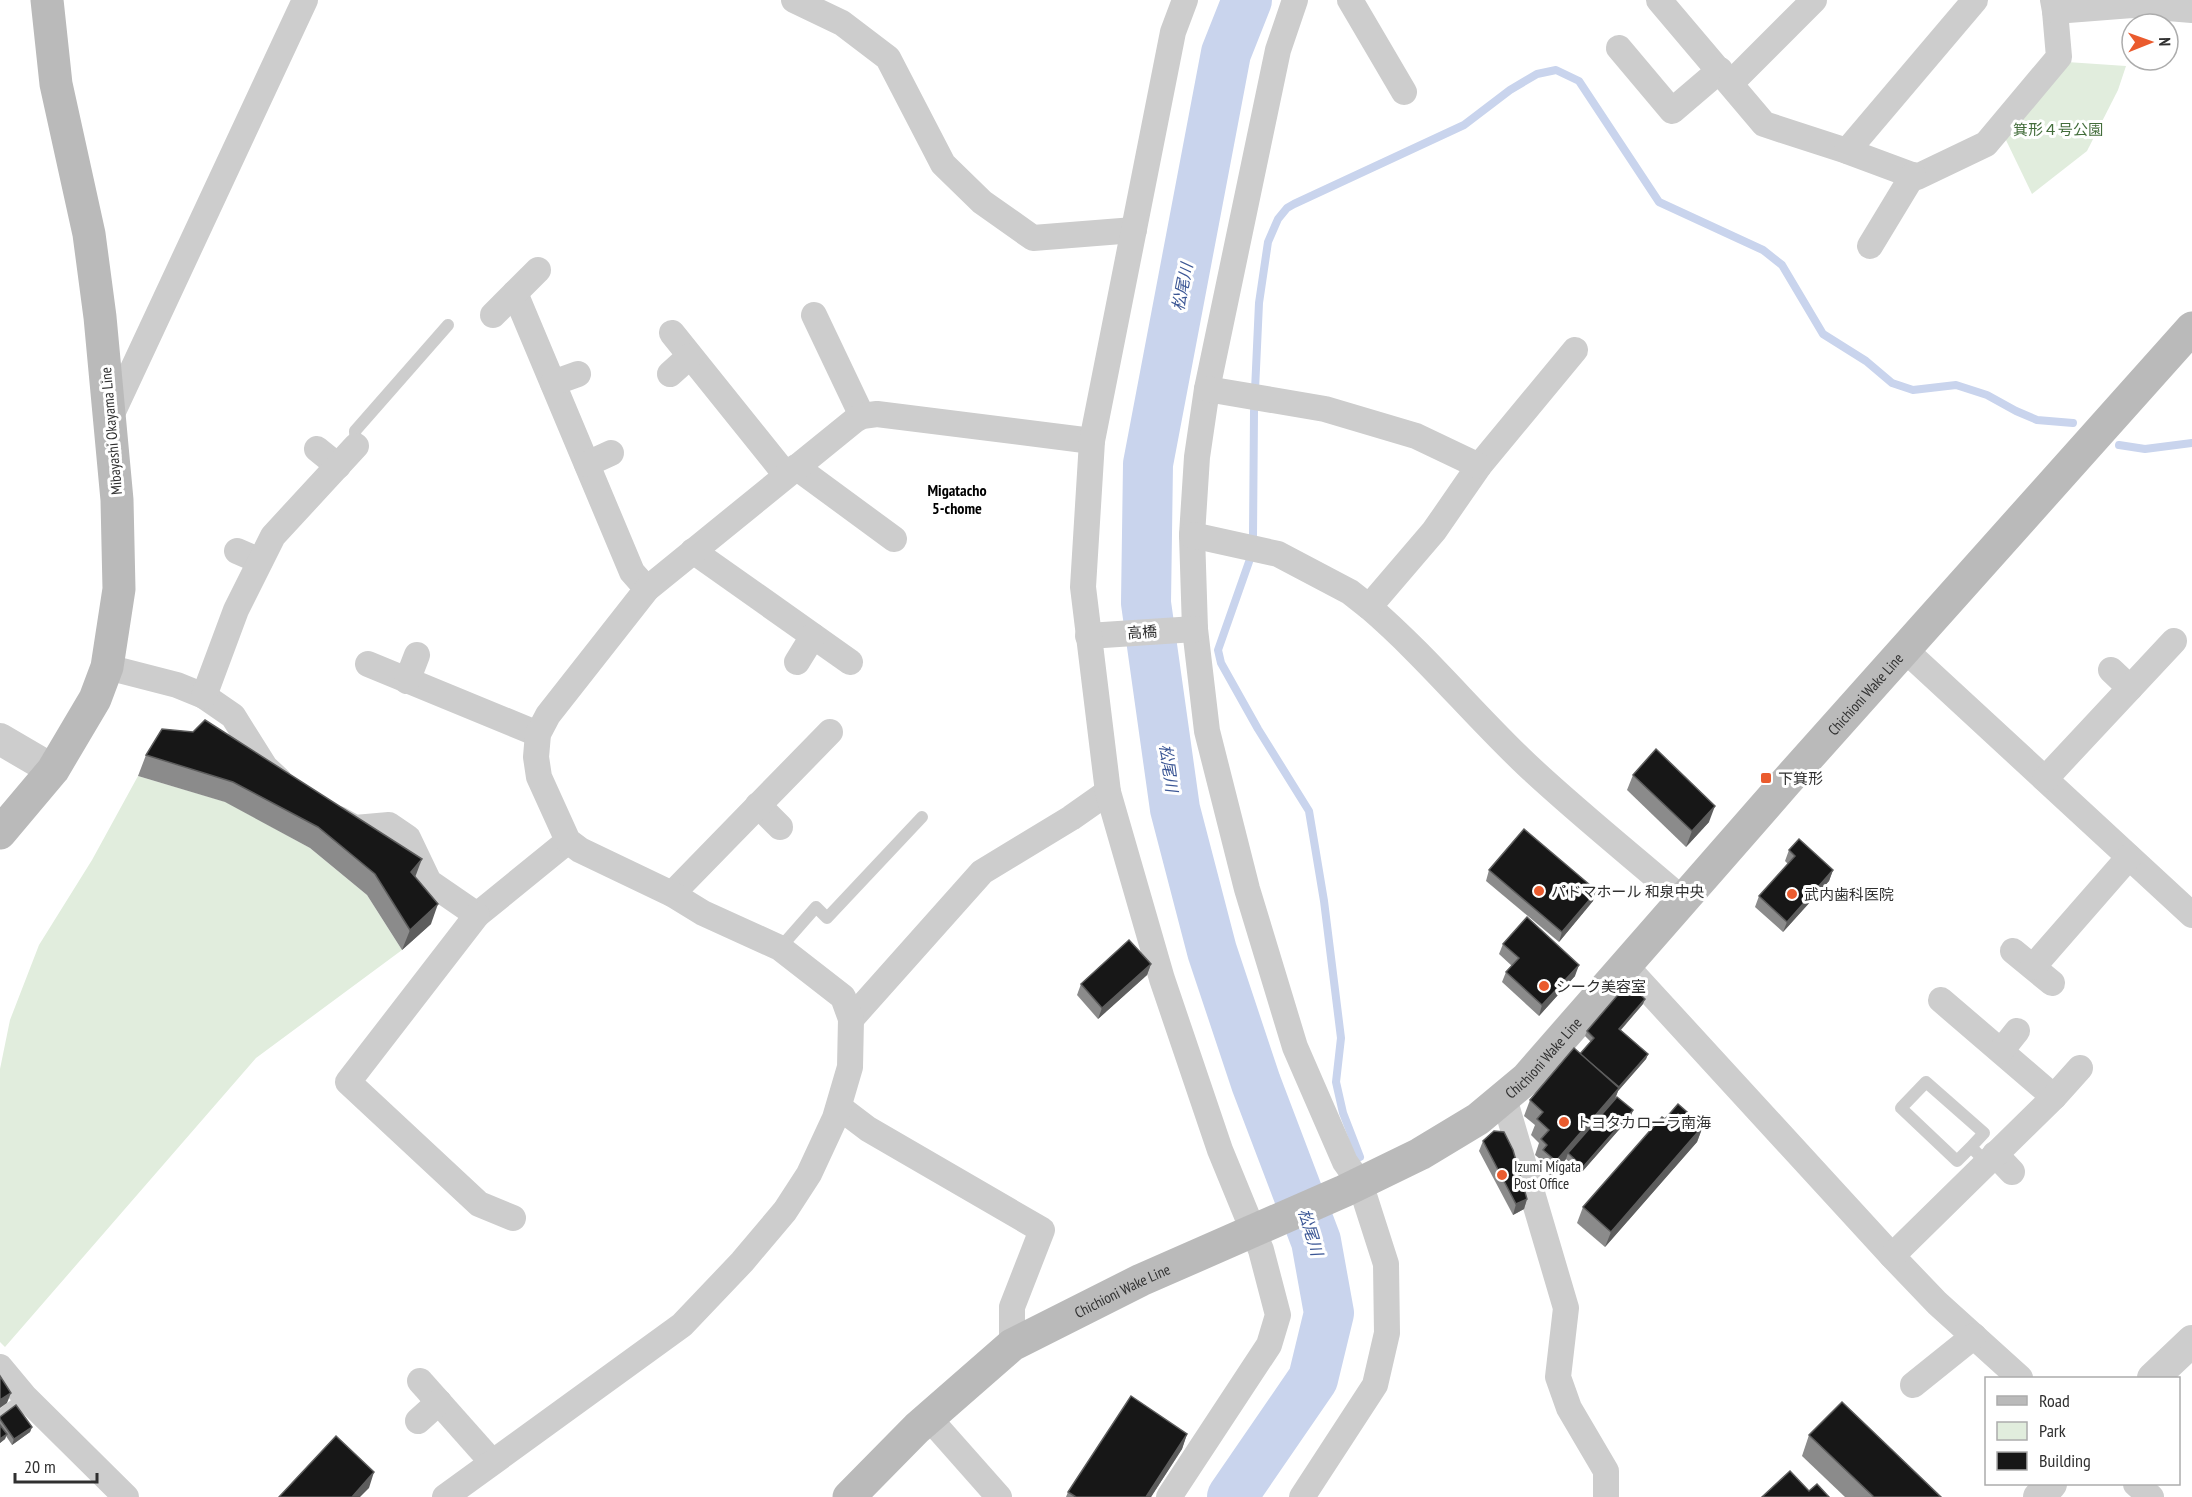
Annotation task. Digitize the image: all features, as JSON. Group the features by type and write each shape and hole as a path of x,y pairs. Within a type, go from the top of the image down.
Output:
{"main road":[{"name":"Mibayashi Okayama Line","path":"0,833 53,770 95,699 107,667 119,590 117,500 89,234 56,84 47,0"},
{"name":"Chichioni Wake Line","path":"849,1497 929,1418 1012,1345 1142,1280 1352,1187 1420,1154 1478,1119 1526,1079 2192,328"}],"street":[{"path":"110,418 305,0"},
{"path":"794,0 842,23 888,58 943,164 982,202 1033,238 1134,230"},
{"path":"1169,1497 1269,1345 1278,1315 1261,1250 1259,1228 1220,1150 1162,979 1108,792 1093,635 1083,587 1092,441 1173,32 1185,0"},
{"path":"1295,0 1278,50 1207,389 1197,457 1192,534 1191,629 1207,731 1247,889 1295,1047 1386,1264 1387,1333 1375,1384 1302,1497"},
{"path":"1350,0 1404,92"},
{"path":"1659,0 1764,124 1917,177 1986,144 2059,57 2054,5 2132,5 2192,10"},
{"path":"1619,48 1672,111 1725,77 1814,0"},
{"path":"1847,151 1975,0"},
{"path":"1870,246 1913,175"},
{"path":"492,315 538,270"},
{"path":"515,293 632,572 646,589"},
{"path":"814,315 862,416"},
{"path":"672,333 791,471 894,539"},
{"path":"1369,607 1434,531 1479,466 1575,350"},
{"path":"670,374 690,356"},
{"path":"553,384 578,374"},
{"path":"1207,389 1325,409 1416,436 1479,466"},
{"path":"445,1497 682,1325 742,1262 785,1210 809,1174 839,1107 850,1067 851,1019 843,997 780,948 703,913 672,894 580,850 568,841 539,777 536,757 538,734 548,715 646,589 862,416 877,414 1092,441"},
{"path":"204,696 236,610 273,536 356,446"},
{"path":"317,449 338,466"},
{"path":"587,464 611,453"},
{"path":"1192,534 1278,554 1350,592 1403,637 1467,706 1528,766 1683,900"},
{"path":"237,551 260,561"},
{"path":"693,551 850,662"},
{"name":"高橋","path":"1093,635 1191,629"},
{"path":"797,662 813,636"},
{"path":"2045,780 2174,641"},
{"path":"1905,649 2192,915"},
{"path":"407,681 417,655"},
{"path":"368,664 538,734"},
{"path":"107,667 177,685 204,696 233,716 265,767 289,791 355,828 389,825 408,838 429,882 477,915"},
{"path":"2111,670 2130,688"},
{"path":"672,894 830,732"},
{"path":"0,739 53,770"},
{"path":"851,1019 982,872 1071,818 1108,792"},
{"path":"758,805 780,827"},
{"path":"513,1218 479,1204 348,1082 477,915 568,841"},
{"path":"2013,951 2042,975 2129,857"},
{"path":"1625,965 1892,1256 1937,1303 2019,1377"},
{"path":"1941,1000 2054,1097"},
{"path":"2001,1051 2017,1031"},
{"path":"1892,1256 2054,1097 2080,1068"},
{"path":"1504,1098 1566,1308 1558,1377 1569,1408 1606,1471 1606,1497"},
{"path":"839,1107 868,1129 1042,1230 1012,1306 1012,1345"},
{"path":"1913,1385 1974,1336"},
{"path":"2154,1377 2192,1341"},
{"path":"0,1367 25,1397 126,1497"},
{"path":"420,1381 492,1462"},
{"path":"418,1421 439,1402"},
{"path":"929,1418 999,1497"},
{"path":"2039,1497 2050,1485"},
{"path":"2137,1485 2151,1497"}],"lane":[{"path":"1173,0 1173,32"},
{"path":"356,446 355,431 448,325"},
{"path":"780,948 816,907 827,918 922,817"},
{"path":"1926,1082 1984,1133 1991,1159 1957,1161 1900,1108 1926,1082"},
{"path":"0,1416 25,1397"}],"green space":[{"name":"箕形４号公園","path":"2067,62 2120,66 2120,72 2124,72 2118,90 2087,151 2032,194 2004,136"},
{"path":"138,776 226,802 310,848 367,895 402,950 256,1058 5,1347 0,1342 0,1069 10,1020 39,945 92,860"}],"building":[{"path":"205,720 422,859 411,872 438,904 410,930 375,874 318,827 233,782 146,755 162,729 193,732"},
{"path":"1656,749 1715,806 1692,831 1633,775"},
{"name":"パドマホール 和泉中央","path":"1524,829 1597,891 1562,932 1489,870"},
{"name":"武内歯科医院","path":"1799,839 1833,870 1787,922 1759,896 1795,856 1789,850"},
{"path":"1527,917 1579,965 1542,1005 1506,972 1519,958 1503,944"},
{"path":"1129,940 1151,964 1102,1008 1081,984"},
{"path":"1628,983 1645,999 1619,1029 1648,1054 1619,1087 1580,1054 1594,1038 1587,1031"},
{"name":"トヨタカローラ南海","path":"1574,1048 1619,1088 1556,1161 1543,1150 1547,1145 1541,1139 1549,1130 1537,1119 1543,1112 1530,1100"},
{"path":"1617,1097 1633,1110 1583,1167 1568,1153"},
{"path":"1678,1104 1703,1126 1611,1232 1583,1207 1662,1117 1665,1119"},
{"path":"1494,1131 1504,1132 1513,1150 1527,1199 1516,1204 1483,1141"},
{"path":"0,1376 11,1393 0,1400"},
{"path":"1131,1396 1187,1434 1146,1497 1076,1497 1068,1492"},
{"path":"1842,1402 1941,1497 1874,1497 1809,1435"},
{"path":"16,1405 32,1427 14,1439 0,1417"},
{"path":"0,1425 7,1434 0,1439"},
{"path":"336,1436 374,1472 352,1497 279,1497"},
{"path":"1790,1471 1809,1491 1817,1484 1829,1497 1762,1497"}],"waterway":[{"name":"松尾川","path":"1232,1497 1313,1379 1329,1313 1316,1241 1256,1083 1212,951 1175,809 1146,603 1148,464 1226,53 1247,0"},
{"path":"1253,536 1254,412 1259,303 1268,242 1278,219 1287,208 1294,204 1464,125 1510,90 1537,74 1556,70 1579,81 1659,202 1763,250 1782,265 1823,334 1866,361 1892,383 1913,390 1956,385 1987,395 2037,420 2073,423"},
{"path":"2119,445 2145,449 2192,443"},
{"path":"1250,559 1218,650 1221,663 1258,729 1309,811 1324,901 1341,1038 1336,1082 1343,1113 1360,1157"}],"place":[{"name":"下箕形","path":"1766,778"},
{"name":"パドマホール 和泉中央","path":"1539,891"},
{"name":"武内歯科医院","path":"1792,894"},
{"name":"シーク美容室","path":"1544,986"},
{"name":"トヨタカローラ南海","path":"1564,1122"},
{"name":"Izumi Migata Post Office","path":"1502,1175"}],"district":[{"name":"Migatacho 5-chome","path":"957,499"}]}
